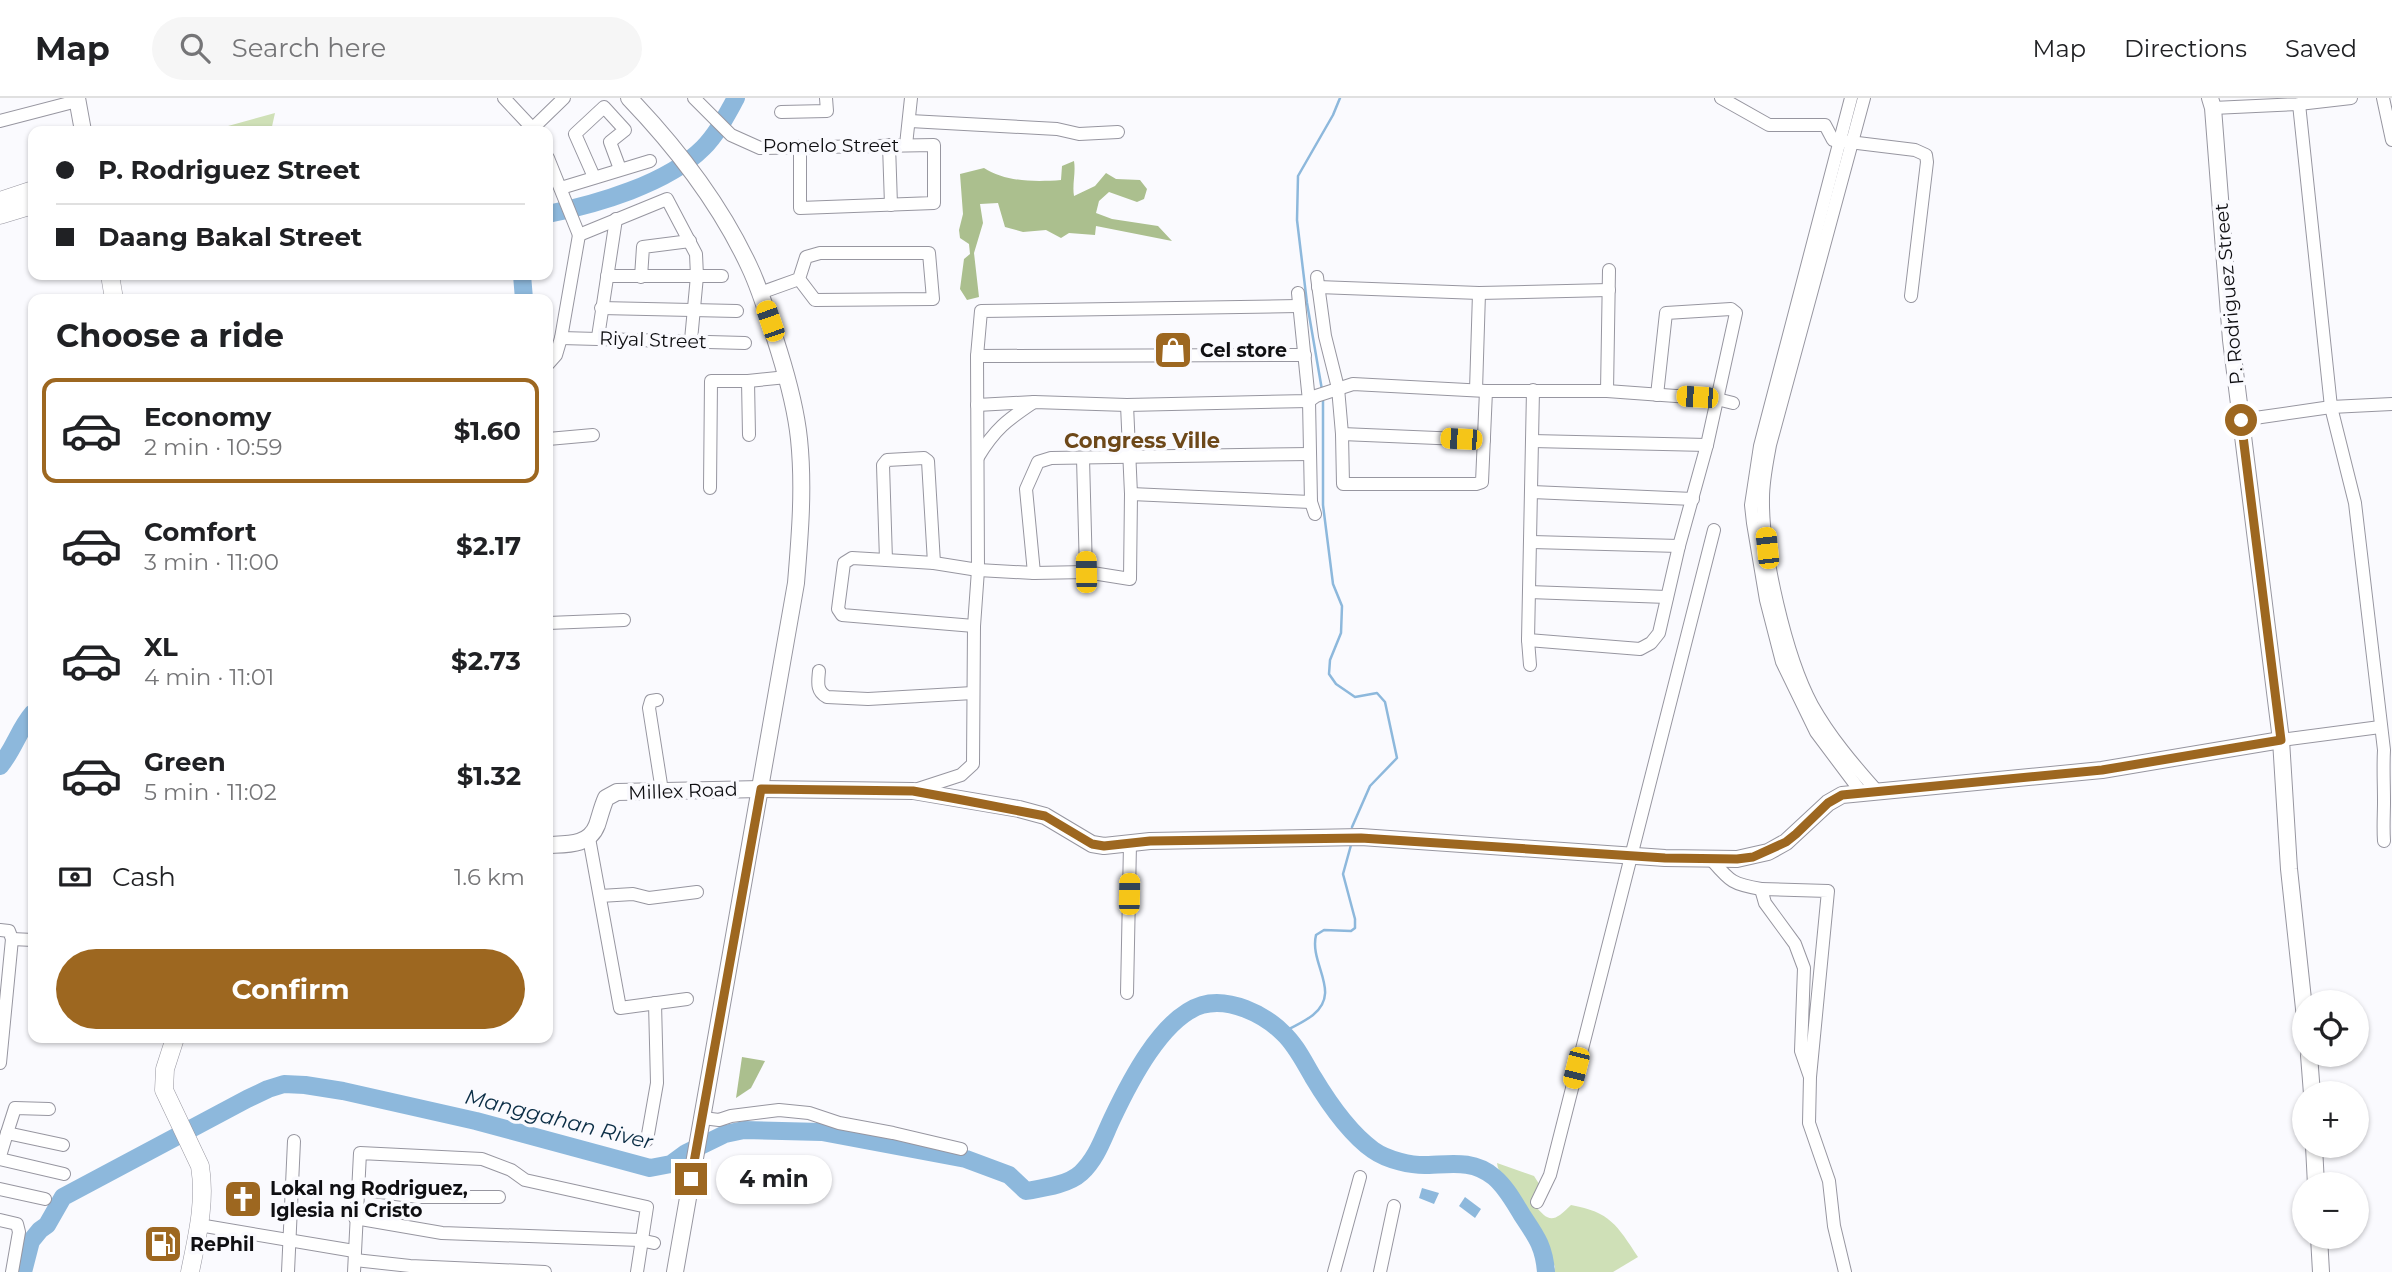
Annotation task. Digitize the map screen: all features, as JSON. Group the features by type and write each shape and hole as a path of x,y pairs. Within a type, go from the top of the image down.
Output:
{"main road":[{"path":"0,201 28,192"},
{"path":"0,215 28,207"},
{"path":"173,1043 163,1076 164,1090 200,1166 204,1198 190,1272"}],"street":[{"path":"538,126 564,98"},
{"path":"629,98 684,162 717,208 760,293 787,377 799,439 802,514 796,583 675,1272"},
{"name":"Pomelo Street","path":"694,98 718,125 731,135 760,148 934,145 934,204 891,205"},
{"path":"781,112 827,111 826,98"},
{"path":"906,145 911,98"},
{"path":"1721,98 1769,125 1825,125 1833,140 1915,150 1926,155 1922,221 1911,296"},
{"path":"1846,142 1851,98"},
{"path":"1864,98 1846,142 1760,446 1751,505 1756,552 1782,662 1816,732 1869,791"},
{"path":"2211,103 2299,104 2351,98"},
{"path":"2383,98 2392,140"},
{"path":"0,121 77,99 82,126"},
{"path":"512,101 531,126"},
{"name":"P. Rodriguez Street","path":"2211,103 2231,340 2281,740 2289,869 2302,990"},
{"path":"2299,104 2332,407 2355,503 2384,750 2384,841"},
{"path":"594,177 575,134 604,107 625,130 610,142 620,169"},
{"path":"910,121 1057,129 1079,134 1118,132"},
{"path":"800,146 800,208 891,205 889,145"},
{"path":"561,188 650,161"},
{"path":"553,170 579,235 561,338 553,358"},
{"path":"579,235 667,200 696,254 697,276 691,340"},
{"path":"597,337 615,219"},
{"path":"641,277 643,247 690,242"},
{"path":"820,253 929,253 933,299 815,300 799,279 806,257 820,253"},
{"path":"1607,391 1609,270"},
{"path":"607,276 722,276"},
{"path":"760,293 799,279"},
{"path":"1479,293 1484,440 1482,482 1343,484 1342,434 1318,282 1479,293 1609,290"},
{"path":"1131,494 1313,508 1310,454 1313,398 1298,293"},
{"path":"913,791 961,775 973,764 974,626 978,570 977,356 981,311 1298,306"},
{"path":"601,308 737,311"},
{"path":"1528,640 1640,649 1651,643 1658,633 1707,445 1736,313 1731,309 1666,313 1657,395"},
{"name":"Riyal Street","path":"561,338 745,343"},
{"path":"977,356 1305,355"},
{"path":"710,488 711,380 748,381 787,377"},
{"path":"748,381 749,435"},
{"path":"977,405 1034,402 1127,405 1313,398 1353,384 1481,391 1607,391 1717,399 1733,403"},
{"path":"1530,665 1528,640 1533,390"},
{"path":"978,457 992,433 1034,402"},
{"path":"2241,420 2332,407 2392,404"},
{"path":"974,626 842,615 838,609 844,563 852,558 886,559 978,570 1086,572 1130,579 1131,494 1127,405"},
{"path":"1342,434 1484,440"},
{"path":"553,439 593,435"},
{"path":"1532,441 1707,445"},
{"path":"1034,573 1026,489 1038,462 1051,458 1310,454"},
{"path":"886,559 883,465 887,460 924,458 928,461 934,563"},
{"path":"1083,458 1086,572"},
{"path":"1532,492 1693,499"},
{"path":"1537,1202 1550,1175 1714,530"},
{"path":"1532,542 1679,546"},
{"path":"1529,592 1667,597"},
{"path":"553,623 624,620"},
{"path":"818,671 818,688 821,694 827,697 868,699 974,693"},
{"path":"657,700 651,701 649,708 662,791"},
{"path":"2281,740 2380,727"},
{"name":"Millex Road","path":"589,838 596,827 606,798 617,792 761,789 913,791 1045,816 1092,844 1104,846 1150,841 1361,838 1629,856 1710,859 1753,857 1768,852 1796,834 1828,803 1842,795 2102,770 2281,740"},
{"path":"553,845 578,843 589,838 620,1008 687,999"},
{"path":"1127,993 1130,844"},
{"path":"1710,859 1738,886 1828,891 1810,1077 1809,1123 1829,1181 1834,1226 1845,1272"},
{"path":"1761,889 1765,903 1802,958 1804,968 1801,1051 1810,1077"},
{"path":"600,896 633,894 649,898 697,892"},
{"path":"0,930 9,931 12,939 0,1075"},
{"path":"12,939 28,940"},
{"path":"647,1140 657,1083 655,1003"},
{"path":"48,1109 15,1108 0,1158 64,1174"},
{"path":"703,1119 719,1120 779,1110 809,1113 839,1123 961,1149"},
{"path":"7,1133 64,1145"},
{"path":"288,1272 294,1142"},
{"path":"354,1261 360,1153 482,1158 525,1180 647,1207 636,1272"},
{"path":"1334,1272 1360,1177"},
{"path":"0,1189 45,1199"},
{"path":"359,1189 418,1197 499,1198"},
{"path":"1383,1271 1394,1206"},
{"path":"355,1217 442,1233 654,1242"},
{"path":"0,1220 17,1224 19,1232 12,1272"},
{"path":"199,1225 289,1241 354,1261 410,1269 545,1272"},
{"path":"2319,1249 2320,1272"}],"green space":[{"path":"275,113 272,126 228,126"},
{"path":"1074,161 1074,196 1095,186 1106,173 1116,179 1140,180 1147,189 1144,199 1137,202 1109,192 1099,201 1096,213 1112,219 1158,226 1172,241 1096,226 1095,235 1069,233 1061,238 1046,230 1023,232 1005,227 998,203 980,204 983,223 974,253 979,297 967,300 960,289 964,259 970,254 969,244 960,238 959,230 963,214 960,174 984,168 1011,178 1031,181 1061,180 1062,166"},
{"path":"742,1057 765,1061 751,1088 736,1098"},
{"path":"1497,1163 1534,1176 1543,1190 1533,1203 1547,1217 1555,1218 1571,1205 1595,1212 1618,1228 1638,1257 1613,1272 1553,1272 1555,1267 1546,1246"}],"water":[{"path":"1422,1188 1439,1193 1434,1204 1419,1198"},
{"path":"1465,1197 1481,1209 1475,1218 1459,1206"}],"waterway":[{"path":"553,213 630,191 688,161 708,143 736,98"},
{"path":"1322,390 1307,303 1297,220 1298,176 1340,98"},
{"path":"522,280 524,294"},
{"path":"1323,397 1323,505 1333,584 1342,606 1341,633 1330,660 1329,674 1336,684 1355,697 1377,693 1385,702 1397,758 1370,786 1352,827"},
{"path":"0,766 28,720"},
{"path":"1283,1032 1313,1015 1325,997 1315,946 1316,935 1324,930 1351,931 1355,928 1343,874 1351,845"},
{"name":"Manggahan River","path":"23,1272 31,1241 47,1225 63,1197 247,1099 284,1084 343,1091 476,1121 650,1168 671,1164 686,1153 725,1134 744,1130 822,1132 966,1159 1009,1175 1026,1191 1047,1187 1076,1177 1091,1161 1137,1070 1160,1037 1187,1012 1212,1003 1246,1009 1266,1019 1283,1033 1296,1048 1339,1116 1355,1135 1379,1154 1415,1164 1471,1165 1494,1177 1510,1195 1535,1235 1546,1272"}],"place":[{"name":"Cel store","path":"1173,350"},
{"name":"Lokal ng Rodriguez, Iglesia ni Cristo","path":"243,1199"},
{"name":"RePhil","path":"163,1244"}],"district":[{"name":"Congress Ville","path":"1142,440"}],"route":[{"path":"691,1179 761,789 913,791 1045,816 1076,836 1092,844 1104,846 1150,841 1361,838 1665,858 1737,859 1768,852 1786,842 1828,803 1842,795 2102,770 2281,740 2241,420"}]}
